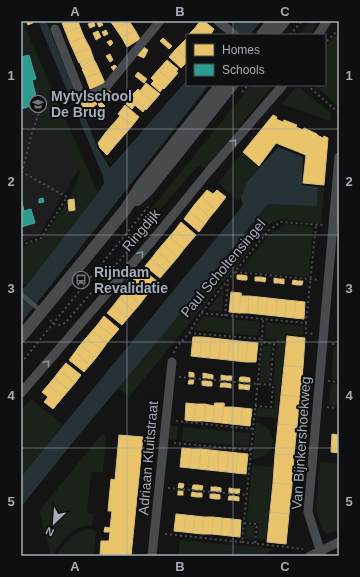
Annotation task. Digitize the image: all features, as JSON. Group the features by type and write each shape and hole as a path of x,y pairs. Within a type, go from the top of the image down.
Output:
{"street":[{"path":"55,30 82,98 106,87 160,21"},
{"path":"263,34 273,21"},
{"path":"274,34 284,21"},
{"path":"319,34 327,21"},
{"path":"221,23 234,34"},
{"name":"Ringdijk","path":"126,210 142,184 220,86"},
{"name":"Ringdijk","path":"21,337 40,310 126,210 148,190 231,86"},
{"name":"Ringdijk","path":"21,393 152,241 209,171 282,86"},
{"name":"Van Bijnkershoekweg","path":"320,554 308,512 339,157"},
{"name":"Adriaan Kluitstraat","path":"152,556 172,362"},
{"path":"310,556 320,554 339,542"}],"lane":[{"path":"21,294 40,310"}],"path":[{"path":"291,34 302,21"},
{"path":"326,42 339,29"},
{"path":"308,86 339,113"},
{"path":"21,245 41,238 67,197 22,172 32,133 41,107"},
{"name":"Paul Scholtensingel","path":"172,362 175,349 189,333 201,313 269,230 281,222 333,226"},
{"path":"21,363 54,324 59,326 65,323 152,223"},
{"path":"316,225 306,333 324,335"},
{"path":"234,272 328,280"},
{"path":"225,316 228,279"},
{"path":"201,313 306,323"},
{"path":"242,542 263,319"},
{"path":"189,333 262,338"},
{"path":"255,406 271,407 273,386 270,385 274,344 261,342"},
{"path":"332,344 339,345"},
{"path":"170,376 270,385"},
{"path":"328,381 339,382"},
{"path":"326,407 339,408"},
{"path":"165,420 252,429"},
{"path":"164,442 251,450"},
{"path":"160,487 247,495"},
{"path":"244,523 257,524 255,544"},
{"path":"155,533 242,542 320,554"}],"shaded area":[{"path":"21,21 24,21 31,41 98,193 26,286 21,281 21,247 43,238 70,197 80,173 60,128 46,134 39,120 52,110 46,97 39,100 34,81 38,80 31,54 21,56"},
{"path":"38,21 46,21 98,149 110,168 186,81 186,86 208,86 21,323 21,290 26,286 98,193 104,183 103,176"},
{"path":"236,21 261,21 251,34 240,34 236,31 233,24"},
{"path":"311,21 319,21 311,34 299,34"},
{"path":"339,32 339,107 315,86 326,86 326,45"},
{"name":"Mytylschool De Brug","path":"28,41 81,164 39,236 21,243 21,44"},
{"path":"250,86 272,86 206,168 201,166 196,168 144,228 139,224"},
{"path":"295,88 300,88 331,113 330,121 282,104"},
{"path":"278,147 303,157 302,185 318,187 317,206 270,204 266,206 175,320 21,507 21,477 241,208 243,204 241,198 247,182"},
{"path":"242,153 259,168 247,182 241,198 238,201 218,183"},
{"path":"318,187 324,187 321,224 282,219 271,223 129,397 118,388 266,206 318,195"},
{"path":"286,224 313,227 309,277 240,271 270,234"},
{"path":"224,290 222,312 208,310"},
{"path":"203,316 260,322 259,336 193,330"},
{"path":"266,322 304,326 303,336 286,334 277,418 256,416 257,408 274,409 276,384 273,384 277,339 265,338"},
{"path":"263,346 272,346 269,383 259,382"},
{"path":"334,347 339,348 339,380 331,379"},
{"path":"331,384 339,385 339,405 329,405"},
{"path":"31,399 63,425 21,477 21,410"},
{"path":"256,422 264,426 269,431 273,443 267,454 252,459"},
{"path":"170,425 178,426 177,440 169,439"},
{"path":"183,427 250,433 249,446 182,441"},
{"path":"102,434 106,436 103,472 91,472 87,513 94,514 92,525 77,528 72,531 51,556 39,511"},
{"path":"320,462 339,464 339,529 328,534 322,530 316,510"},
{"path":"252,465 273,467 266,540 258,539 259,523 247,521"},
{"path":"246,525 255,526 254,539 245,538"},
{"path":"92,529 96,531 94,556 56,556 75,534"},
{"path":"180,540 275,549 260,556 178,556"}],"building: Homes":[{"path":"26,21 37,21 28,25"},
{"path":"66,21 78,21 80,27 66,33 62,23"},
{"path":"110,21 128,21 116,29"},
{"path":"129,21 135,30 122,38 116,29"},
{"path":"200,21 204,21 214,29 211,34 202,34 195,28"},
{"path":"94,22 95,26 90,28 88,24"},
{"path":"101,22 103,25 99,27 97,23"},
{"path":"80,27 84,37 70,43 66,33"},
{"path":"195,28 202,34 189,34"},
{"path":"106,30 108,34 104,36 102,32"},
{"path":"135,30 140,39 127,47 122,38"},
{"path":"98,31 101,37 96,40 93,33"},
{"path":"84,37 90,48 75,54 70,43"},
{"path":"163,38 172,46 169,49 160,41"},
{"path":"186,39 186,58 176,49"},
{"path":"111,40 113,43 110,46 107,42"},
{"path":"142,46 148,50 144,58 137,55"},
{"path":"90,48 93,57 79,63 75,54"},
{"path":"176,49 186,58 186,62 181,68 169,57"},
{"path":"110,54 113,60 110,62 106,56"},
{"path":"93,57 94,60 81,66 80,62"},
{"path":"94,60 96,63 83,69 81,66"},
{"path":"167,60 178,69 176,72 178,73 171,81 158,70"},
{"path":"96,63 100,72 86,78 82,69"},
{"path":"115,65 117,67 114,71 111,67"},
{"path":"158,70 171,81 160,92 151,84 154,81 151,78"},
{"path":"100,72 105,83 90,89 86,78"},
{"path":"138,72 147,79 144,83 135,76"},
{"path":"146,83 160,94 153,102 140,91"},
{"path":"138,89 153,102 146,110 133,99 134,97 132,95"},
{"path":"107,90 112,94 105,99 101,93"},
{"path":"92,97 97,104 90,109 87,100"},
{"path":"133,99 145,109 143,112 131,102"},
{"path":"87,100 91,111 86,114 81,103"},
{"path":"129,100 135,105 132,109 126,104"},
{"path":"101,102 105,106 101,109 98,104"},
{"path":"125,105 139,117 132,126 118,114"},
{"path":"94,107 98,110 94,114 91,109"},
{"path":"273,115 277,117 276,119 283,122 284,120 297,125 296,127 303,130 304,128 323,138 324,136 328,138 324,185 303,183 306,155 276,143 259,166 243,152"},
{"path":"120,116 132,126 125,134 113,124"},
{"path":"113,124 125,134 118,142 106,132"},
{"path":"106,132 118,142 107,155 100,148 98,143"},
{"path":"207,190 213,194 217,190 226,197 216,210 201,197"},
{"path":"201,197 216,210 210,217 195,204"},
{"path":"74,199 75,210 69,211 68,200"},
{"path":"195,204 210,217 205,224 189,212"},
{"path":"189,212 205,224 199,232 184,219"},
{"path":"181,222 196,235 190,242 175,230"},
{"path":"175,230 190,242 184,249 169,237"},
{"path":"169,237 184,249 178,257 163,244"},
{"path":"163,244 178,257 172,264 157,251"},
{"path":"157,251 172,264 166,271 151,259"},
{"path":"151,259 166,271 160,278 145,266"},
{"path":"142,269 158,282 152,289 136,277"},
{"path":"237,275 242,275 242,280 237,279"},
{"path":"242,275 247,276 247,280 242,280"},
{"path":"136,277 152,289 146,296 130,284"},
{"path":"255,277 261,277 260,281 255,281"},
{"path":"261,277 266,278 265,282 260,281"},
{"path":"274,278 279,279 279,283 274,283"},
{"path":"279,279 284,279 284,284 279,283"},
{"path":"293,280 298,281 297,285 292,284"},
{"path":"298,281 303,281 302,285 297,285"},
{"path":"130,284 146,296 140,304 125,291"},
{"path":"125,291 140,304 134,311 119,298"},
{"path":"231,292 241,293 239,313 229,312"},
{"path":"241,293 241,296 249,296 248,313 239,313"},
{"path":"249,296 259,297 257,314 248,313"},
{"path":"259,297 268,298 266,315 257,314"},
{"path":"119,298 134,311 128,318 113,306"},
{"path":"268,298 277,299 276,316 266,315"},
{"path":"277,299 286,300 285,317 276,316"},
{"path":"286,300 296,301 294,318 285,317"},
{"path":"296,301 305,302 304,319 294,318"},
{"path":"113,306 128,318 122,325 107,313"},
{"path":"104,316 119,329 113,336 98,324"},
{"path":"98,324 113,336 107,343 92,331"},
{"path":"92,331 107,343 102,350 86,338"},
{"path":"287,336 305,338 303,367 284,366"},
{"path":"193,337 202,337 200,357 191,356"},
{"path":"202,337 212,338 209,358 200,357"},
{"path":"86,338 102,350 96,358 80,345"},
{"path":"212,338 221,339 219,359 209,358"},
{"path":"221,339 230,340 228,360 219,359"},
{"path":"230,340 239,341 237,361 228,360"},
{"path":"239,341 248,342 246,362 237,361"},
{"path":"248,342 258,343 256,362 246,362"},
{"path":"80,345 96,358 90,365 75,352"},
{"path":"75,352 90,365 84,372 69,360"},
{"path":"66,363 81,375 75,383 60,370"},
{"path":"284,366 303,367 300,397 281,395"},
{"path":"60,370 75,383 69,390 54,378"},
{"path":"189,372 194,373 194,377 189,377"},
{"path":"203,373 208,374 207,378 203,378"},
{"path":"208,374 213,375 213,379 207,378"},
{"path":"221,375 226,376 226,380 221,380"},
{"path":"226,376 232,376 231,381 226,380"},
{"path":"240,377 245,377 244,382 239,381"},
{"path":"245,377 250,378 250,382 244,382"},
{"path":"54,378 69,390 63,397 48,385"},
{"path":"189,380 194,380 193,384 188,384"},
{"path":"202,381 207,381 207,386 202,385"},
{"path":"207,381 212,382 212,386 207,386"},
{"path":"221,383 226,383 225,387 220,387"},
{"path":"226,383 231,384 231,388 225,387"},
{"path":"239,384 244,385 244,389 239,389"},
{"path":"48,385 63,397 53,409 44,402 48,397 42,392"},
{"path":"244,385 250,385 249,390 244,389"},
{"path":"281,395 300,397 297,426 278,424"},
{"path":"186,403 196,404 194,421 185,420"},
{"path":"215,403 213,422 204,421 205,404 214,406"},
{"path":"215,403 224,403 222,423 213,422"},
{"path":"224,403 224,407 233,407 231,424 222,423"},
{"path":"196,404 205,404 204,421 194,421"},
{"path":"233,407 242,408 241,425 231,424"},
{"path":"242,408 252,409 250,426 241,425"},
{"path":"278,424 297,426 294,455 275,454"},
{"path":"332,434 339,435 339,453 331,452"},
{"path":"119,435 143,437 131,556 100,556 101,541 109,541 110,532 104,532 105,527 110,528 112,511 108,511 111,479 115,480"},
{"path":"182,448 192,449 190,468 180,467"},
{"path":"192,449 201,449 199,469 190,468"},
{"path":"201,449 210,450 208,470 199,469"},
{"path":"210,450 219,451 218,471 208,470"},
{"path":"219,451 229,452 227,472 218,471"},
{"path":"229,452 238,453 236,473 227,472"},
{"path":"238,453 248,454 246,474 236,473"},
{"path":"275,454 294,455 292,485 273,483"},
{"path":"179,483 184,484 183,488 178,488"},
{"path":"273,483 292,485 289,514 270,512"},
{"path":"193,485 198,485 197,490 192,489"},
{"path":"198,485 203,486 202,490 197,490"},
{"path":"211,487 216,487 216,491 211,491"},
{"path":"216,487 221,488 221,492 216,491"},
{"path":"229,488 235,489 234,493 229,493"},
{"path":"235,489 240,489 239,494 234,493"},
{"path":"178,491 183,491 183,495 178,495"},
{"path":"192,492 197,493 196,497 191,496"},
{"path":"197,493 202,493 202,497 196,497"},
{"path":"210,494 215,494 215,499 210,498"},
{"path":"215,494 220,495 220,499 215,499"},
{"path":"229,496 234,496 233,500 228,500"},
{"path":"234,496 239,497 239,501 233,500"},
{"path":"270,512 289,514 286,544 267,542"},
{"path":"176,514 186,515 184,532 174,531"},
{"path":"186,515 195,516 193,533 184,532"},
{"path":"195,516 204,517 202,534 193,533"},
{"path":"204,517 213,517 212,534 202,534"},
{"path":"213,517 222,518 221,535 212,534"},
{"path":"222,518 232,519 230,536 221,535"},
{"path":"232,519 241,520 240,537 230,536"}],"building: Schools":[{"path":"29,55 36,79 32,80 38,104 21,109 21,57"},
{"path":"21,197 24,211 31,209 35,223 21,227"},
{"path":"43,198 44,202 39,203 39,199"}],"place":[{"name":"Mytylschool De Brug","path":"38,104"},
{"name":"Rijndam Revalidatie","path":"81,280"}]}
